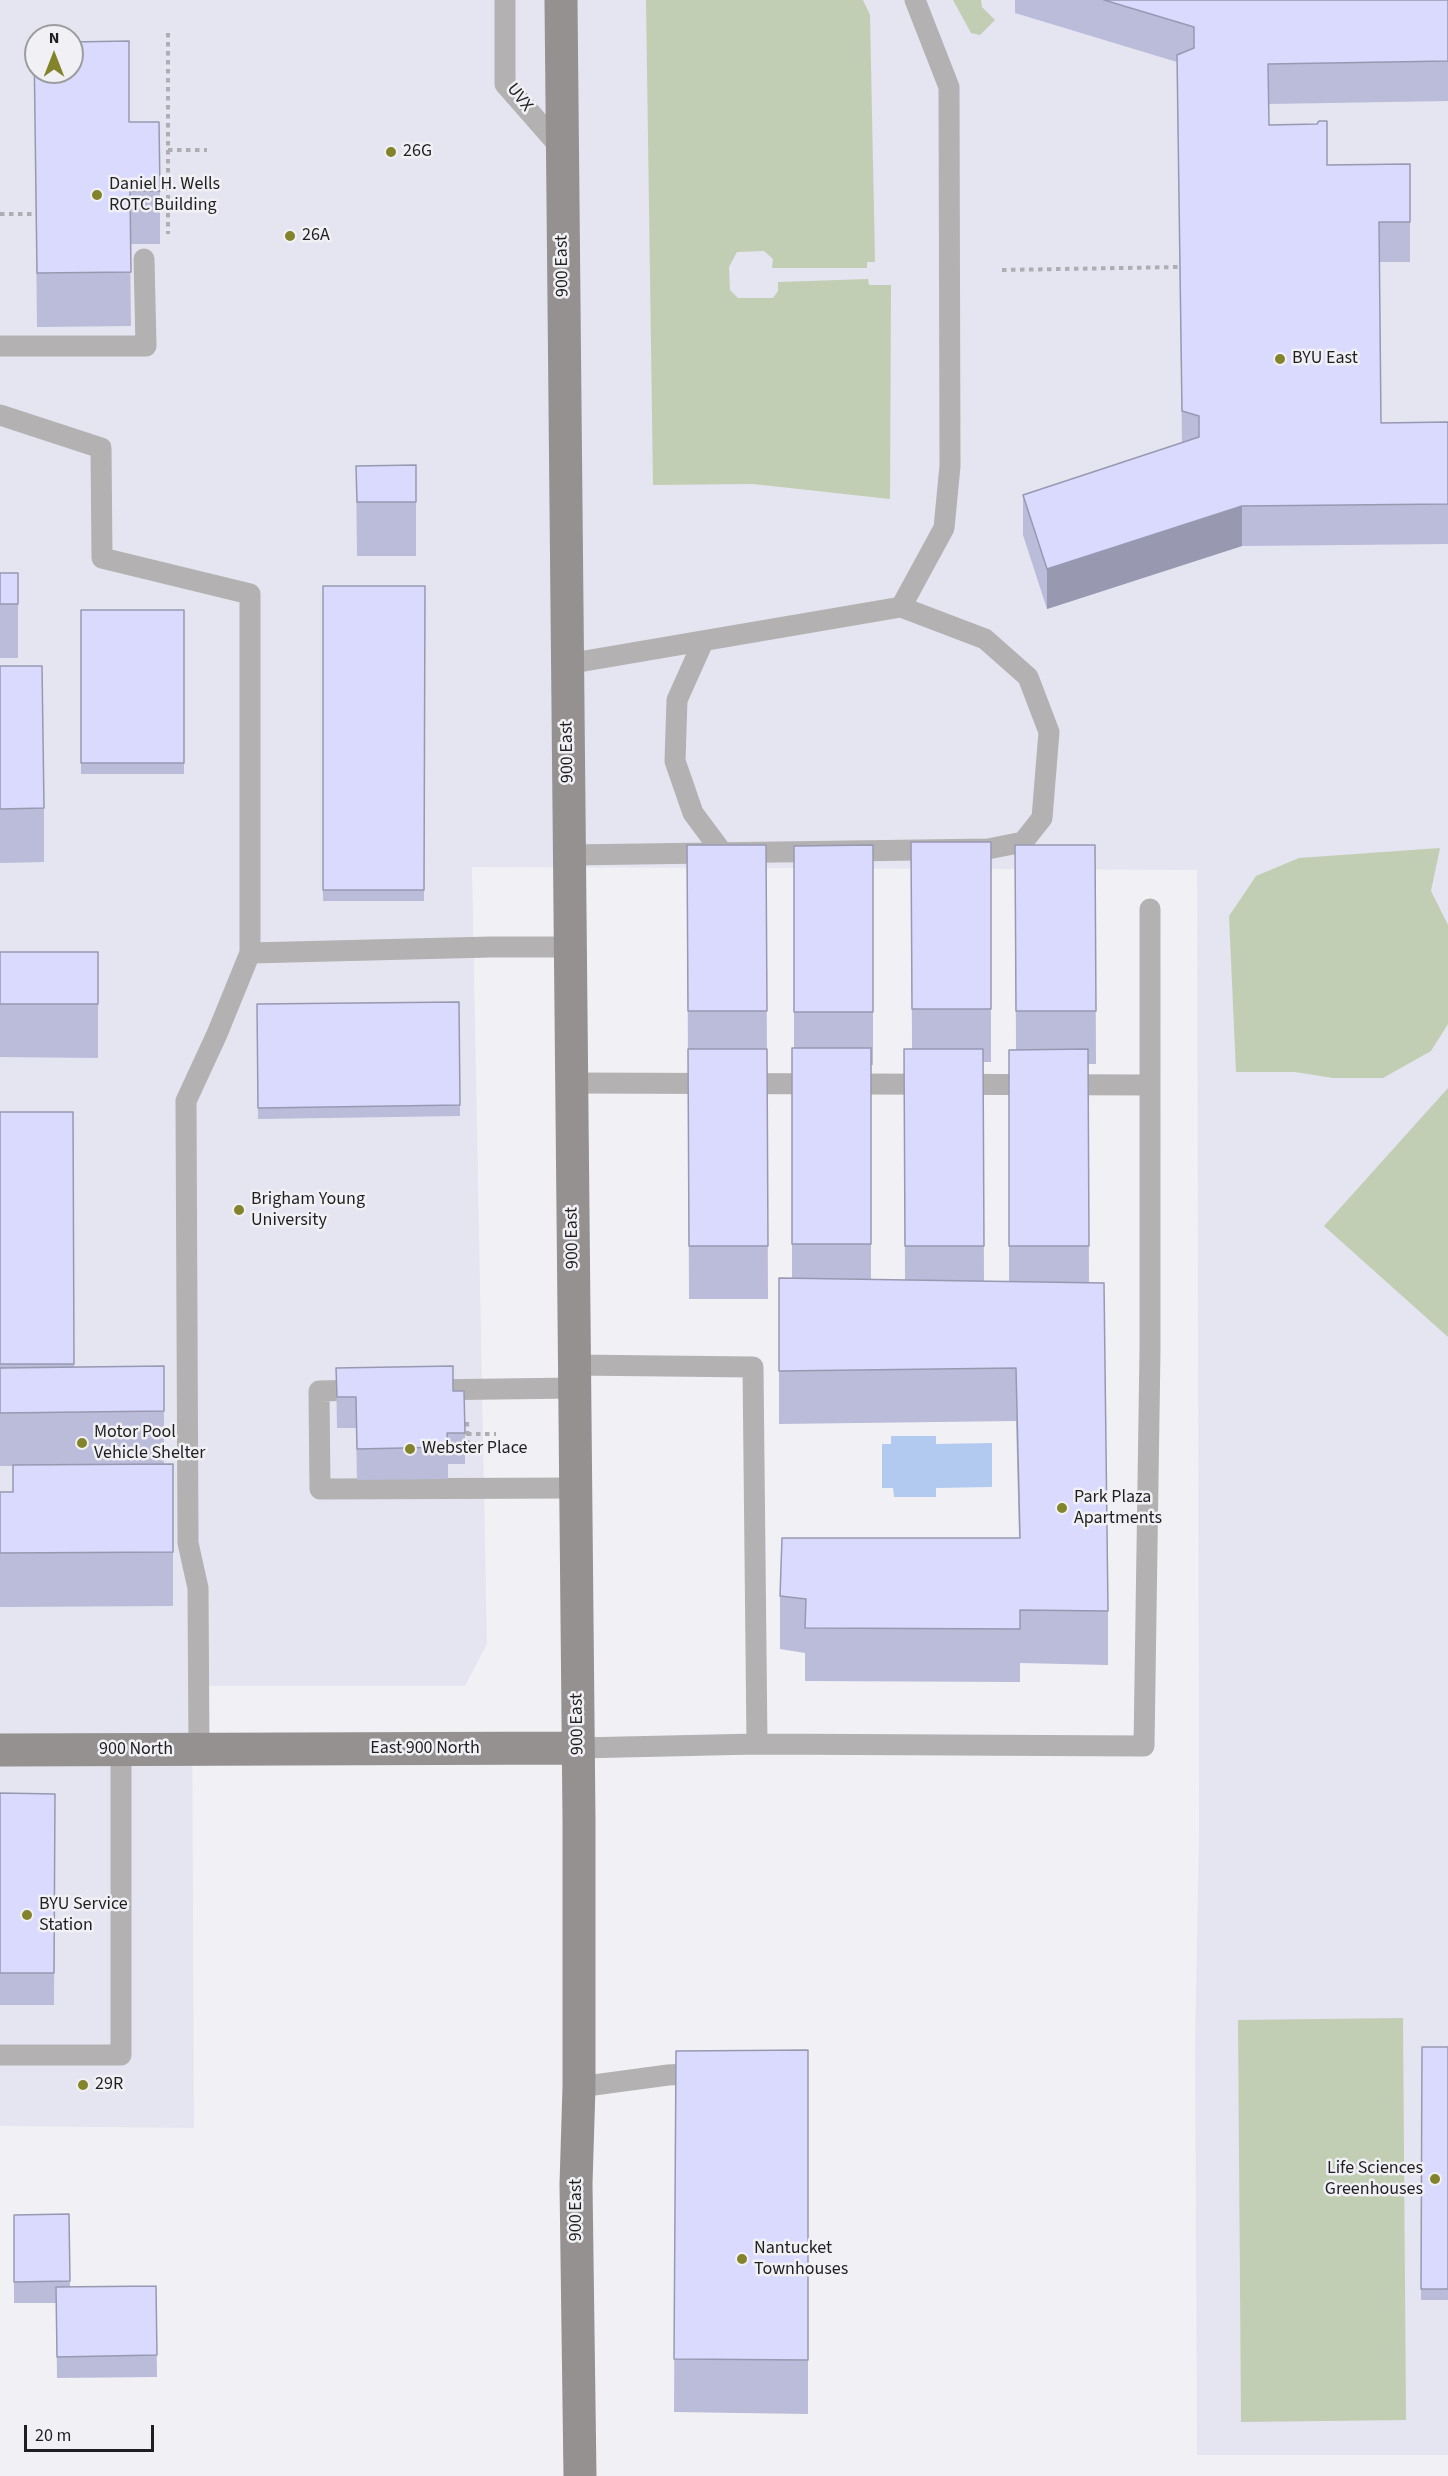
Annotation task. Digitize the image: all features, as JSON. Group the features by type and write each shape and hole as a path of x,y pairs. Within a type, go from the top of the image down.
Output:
{"main road":[{"name":"900 East","path":"561,0 578,1748 579,2087 576,2184 580,2476"},
{"name":"East 900 North","path":"272,1750 578,1748"},
{"name":"900 North","path":"0,1750 272,1750"}],"lane":[{"name":"UVX","path":"505,0 505,84 562,149"},
{"path":"901,608 944,528 950,466 949,87 915,0"},
{"path":"0,346 146,346 144,259"},
{"path":"0,415 101,448 102,558 250,594 250,952 217,1034 186,1101 187,1499 188,1543 198,1588 199,1750"},
{"path":"567,664 901,608 985,639 1028,677 1049,732 1042,818 1023,842 988,849 569,855"},
{"path":"703,642 677,700 675,761 693,813 722,852"},
{"path":"578,1748 757,1744 1144,1746 1150,1350 1150,909"},
{"path":"250,952 570,947"},
{"path":"572,1083 1150,1085"},
{"path":"409,1390 465,1389 575,1377 753,1367 757,1744"},
{"path":"387,1390 319,1391 320,1490 576,1488"},
{"path":"164,1499 187,1499"},
{"path":"0,2055 121,2055 121,1750"},
{"path":"579,2087 668,2075 723,2073"}],"path":[{"path":"168,33 168,230"},
{"path":"168,150 207,150"},
{"path":"0,214 35,214"},
{"path":"1002,270 1180,267"},
{"path":"465,1389 468,1488"},
{"path":"466,1434 496,1434"}],"shaded area":[{"name":"Brigham Young University","path":"0,0 1448,0 1448,2455 1197,2455 1195,2047 1199,1830 1197,870 472,867 487,1644 465,1686 192,1686 194,2128 0,2126"}],"green space":[{"path":"646,0 863,0 870,15 875,262 867,262 867,268 772,268 773,259 764,251 737,252 729,267 730,290 738,298 773,298 778,291 778,282 868,279 869,285 891,285 890,499 753,484 653,485"},
{"path":"953,0 981,0 982,7 995,20 980,35 971,33"},
{"path":"1440,848 1431,891 1448,925 1448,1024 1431,1051 1383,1078 1333,1078 1295,1072 1236,1072 1229,916 1256,876 1299,858"},
{"path":"1448,1088 1448,1337 1324,1226"},
{"path":"1403,2018 1406,2420 1241,2422 1238,2020"}],"water":[{"path":"891,1436 936,1436 936,1444 992,1443 992,1487 936,1488 936,1497 894,1497 893,1488 882,1488 882,1444 891,1444"}],"building":[{"name":"BYU East","path":"1104,0 1448,0 1448,61 1268,64 1269,125 1317,124 1319,121 1327,121 1327,165 1410,164 1410,222 1379,222 1381,423 1448,422 1448,504 1242,506 1047,569 1023,495 1199,437 1199,416 1182,411 1177,55 1194,48 1194,27"},
{"name":"Daniel H. Wells ROTC Building","path":"129,41 129,122 159,122 160,191 130,191 131,272 37,273 35,84 84,84 84,42"},
{"path":"416,465 416,502 357,502 356,466"},
{"path":"0,573 18,573 18,604 0,604"},
{"path":"323,586 425,586 424,890 323,890"},
{"path":"81,610 184,610 184,763 81,763"},
{"path":"0,666 42,666 44,808 0,809"},
{"path":"911,842 991,842 991,1009 912,1009"},
{"path":"687,845 766,845 767,1011 688,1011"},
{"path":"873,845 873,1012 794,1012 794,846"},
{"path":"1015,845 1095,845 1096,1011 1016,1011"},
{"path":"0,952 98,952 98,1004 0,1004"},
{"path":"459,1002 460,1105 258,1108 257,1004"},
{"path":"792,1048 871,1048 871,1244 792,1244"},
{"path":"688,1049 767,1049 768,1246 689,1246"},
{"path":"904,1049 983,1049 984,1246 905,1246"},
{"path":"1088,1049 1089,1246 1009,1246 1009,1050"},
{"path":"0,1112 73,1112 74,1364 0,1364"},
{"path":"779,1278 1104,1283 1108,1611 1020,1610 1020,1629 805,1628 806,1599 780,1596 782,1538 1020,1538 1016,1368 779,1371"},
{"path":"164,1366 164,1411 0,1413 0,1368"},
{"path":"453,1366 453,1391 464,1391 465,1433 447,1433 448,1447 357,1449 356,1397 337,1397 336,1368"},
{"path":"173,1464 173,1552 0,1553 0,1492 13,1492 13,1465"},
{"name":"BYU Service Station","path":"0,1793 55,1794 54,1973 0,1973"},
{"name":"Life Sciences Greenhouses","path":"1422,2047 1448,2047 1448,2289 1421,2289"},
{"name":"Nantucket Townhouses","path":"808,2050 808,2360 674,2359 676,2051"},
{"path":"69,2214 70,2281 14,2282 14,2215"},
{"path":"156,2286 157,2355 57,2357 56,2287"}],"place":[{"name":"26G","path":"391,152"},
{"name":"Daniel H. Wells ROTC Building","path":"97,195"},
{"name":"26A","path":"290,236"},
{"name":"BYU East","path":"1280,359"},
{"name":"Brigham Young University","path":"239,1210"},
{"name":"Motor Pool Vehicle Shelter","path":"82,1443"},
{"name":"Webster Place","path":"410,1449"},
{"name":"Park Plaza Apartments","path":"1062,1508"},
{"name":"BYU Service Station","path":"27,1915"},
{"name":"29R","path":"83,2085"},
{"name":"Life Sciences Greenhouses","path":"1435,2179"},
{"name":"Nantucket Townhouses","path":"742,2259"}]}
